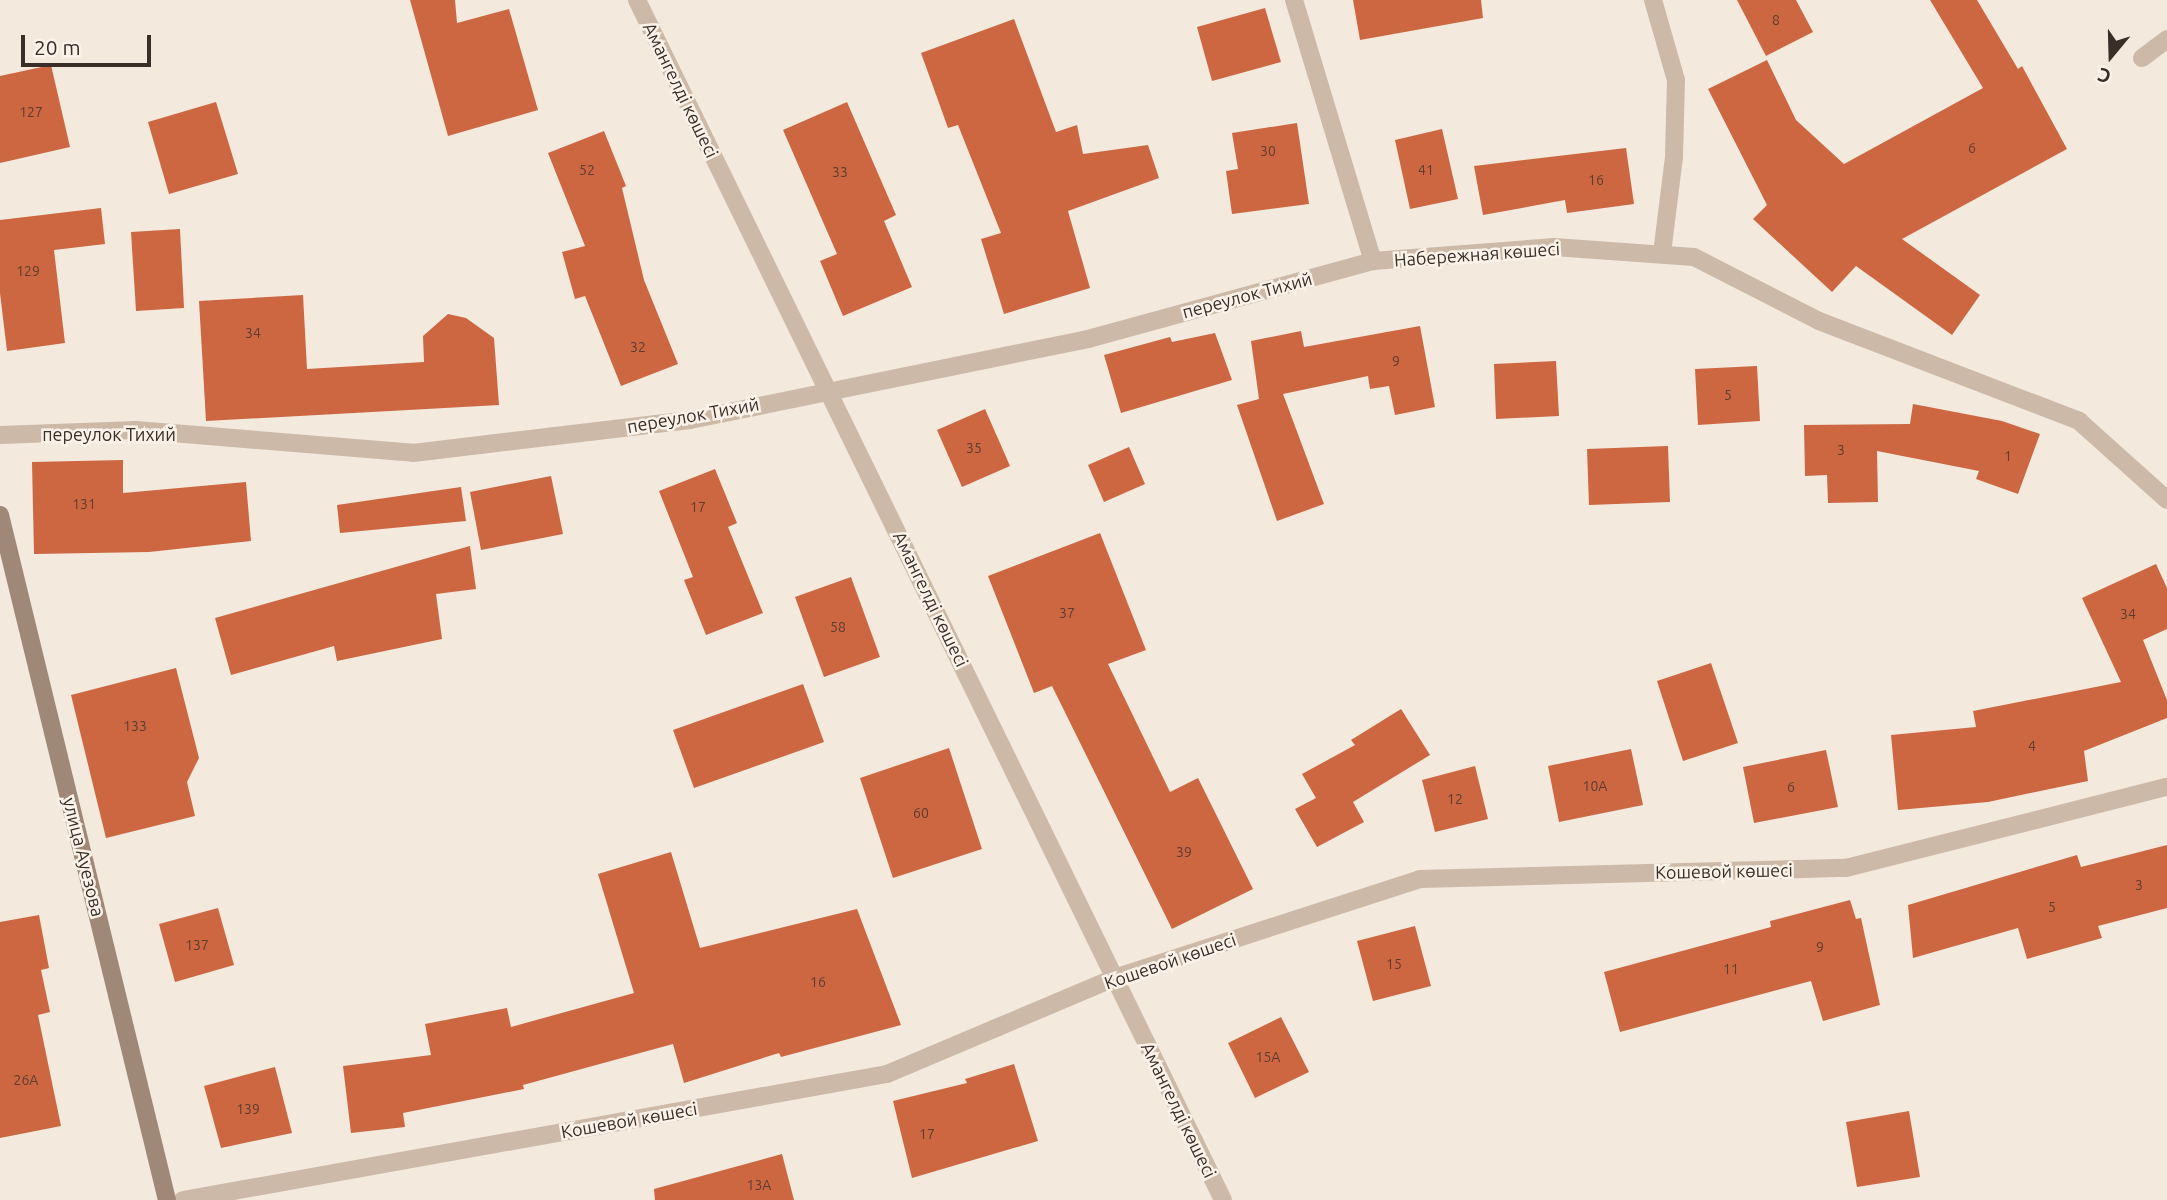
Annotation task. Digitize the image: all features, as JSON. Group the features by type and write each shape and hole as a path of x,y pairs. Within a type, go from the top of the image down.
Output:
{"street":[{"name":"Амангелді көшесі","path":"636,0 829,388 1223,1200"},
{"name":"Набережная көшесі","path":"1294,0 1373,261 1554,247 1694,257 1819,321 2079,421 2167,500"},
{"path":"1653,0 1676,80 1674,158 1662,254"},
{"path":"2142,58 2167,39"},
{"name":"переулок Тихий","path":"0,435 136,430 413,453 690,420 829,388 1088,339 1373,261"},
{"name":"улица Ауезова","path":"0,515 167,1200"},
{"name":"Кошевой көшесі","path":"183,1200 887,1074 1114,978 1420,879 1846,868 2167,787"}],"building":[{"path":"410,0 455,0 457,23 509,9 538,110 448,136"},
{"path":"1353,0 1481,0 1483,18 1360,40"},
{"path":"1737,0 1796,0 1813,32 1766,56"},
{"path":"1930,0 1977,0 2018,69 2022,66 2067,149 1902,239 1980,295 1952,335 1856,266 1832,292 1753,219 1767,205 1708,89 1767,60 1796,120 1844,164 1983,88"},
{"path":"1265,8 1281,62 1212,81 1197,27"},
{"path":"1014,19 1056,132 1077,125 1083,154 1148,145 1159,178 1068,211 1090,288 1004,314 981,239 1001,233 958,125 948,128 921,53"},
{"path":"51,65 70,147 0,163 0,76"},
{"path":"216,102 238,174 169,194 148,122"},
{"path":"847,102 896,215 884,221 912,287 843,316 820,261 837,254 783,130"},
{"path":"1297,123 1309,204 1232,214 1226,171 1238,169 1232,133"},
{"path":"1442,129 1458,199 1410,209 1395,140"},
{"path":"604,131 626,186 622,188 644,280 678,364 621,386 585,296 575,299 562,252 585,246 548,153"},
{"path":"1626,148 1634,204 1567,213 1565,200 1483,215 1474,166"},
{"path":"101,208 105,244 54,250 65,343 7,351 0,293 0,220"},
{"path":"180,229 184,308 136,311 131,232"},
{"path":"303,295 307,369 424,362 423,336 448,314 466,318 494,338 499,405 206,421 199,301"},
{"path":"1420,326 1435,407 1395,415 1389,386 1370,389 1368,376 1283,394 1324,504 1277,521 1237,405 1259,399 1251,341 1301,331 1304,347"},
{"path":"1215,333 1232,380 1121,413 1104,355 1170,337 1172,342"},
{"path":"1556,361 1559,416 1496,419 1494,364"},
{"path":"1757,366 1760,421 1698,425 1695,369"},
{"path":"1913,404 2002,421 2040,434 2018,494 1976,479 1979,471 1877,451 1878,502 1828,503 1827,475 1805,476 1804,425 1910,424"},
{"path":"985,409 1010,466 962,487 937,430"},
{"path":"1668,446 1670,502 1589,505 1587,449"},
{"path":"1129,447 1145,484 1104,502 1088,465"},
{"path":"123,460 123,493 246,482 251,541 149,552 34,554 32,462"},
{"path":"715,469 737,523 728,527 763,613 706,635 684,580 693,577 659,491"},
{"path":"551,476 563,534 481,550 470,492"},
{"path":"461,487 466,521 340,533 337,505"},
{"path":"1100,533 1146,650 1108,664 1170,792 1198,778 1253,889 1172,929 1052,686 1034,693 988,576"},
{"path":"470,546 476,589 436,594 442,639 337,661 334,646 231,675 215,618"},
{"path":"2156,564 2167,588 2167,629 2143,640 2167,700 2167,718 2084,751 2088,781 1988,802 1898,810 1891,735 1976,727 1973,711 2121,682 2082,598"},
{"path":"851,577 880,657 824,677 795,597"},
{"path":"1711,663 1738,743 1683,761 1657,681"},
{"path":"176,668 199,758 187,782 195,816 106,838 71,695"},
{"path":"803,684 824,742 694,788 673,730"},
{"path":"1401,709 1430,755 1353,802 1364,822 1317,847 1295,809 1316,798 1302,774 1355,745 1351,740"},
{"path":"949,748 982,849 893,878 860,778"},
{"path":"1631,749 1643,805 1559,822 1548,766"},
{"path":"1826,750 1838,807 1754,823 1743,767"},
{"path":"1475,766 1488,819 1435,832 1422,780"},
{"path":"2167,845 2167,908 2098,926 2102,938 2027,959 2018,928 1913,958 1908,905 2077,855 2081,867"},
{"path":"671,852 700,948 857,909 901,1025 781,1057 779,1053 684,1083 673,1044 523,1085 524,1089 403,1113 405,1127 351,1133 343,1066 431,1055 425,1024 507,1008 511,1027 634,993 598,874"},
{"path":"1850,900 1856,919 1861,918 1880,1005 1823,1021 1811,981 1620,1032 1604,972 1771,927 1770,921"},
{"path":"218,908 234,965 175,982 159,924"},
{"path":"39,915 49,968 41,970 50,1012 38,1015 61,1126 0,1138 0,922"},
{"path":"1415,926 1431,986 1373,1001 1357,941"},
{"path":"1281,1017 1309,1072 1255,1098 1228,1043"},
{"path":"1014,1064 1038,1141 912,1178 893,1101 967,1083 965,1079"},
{"path":"275,1067 292,1133 221,1148 204,1086"},
{"path":"1909,1111 1920,1177 1857,1187 1846,1122"},
{"path":"782,1154 794,1200 655,1200 654,1189"}]}
